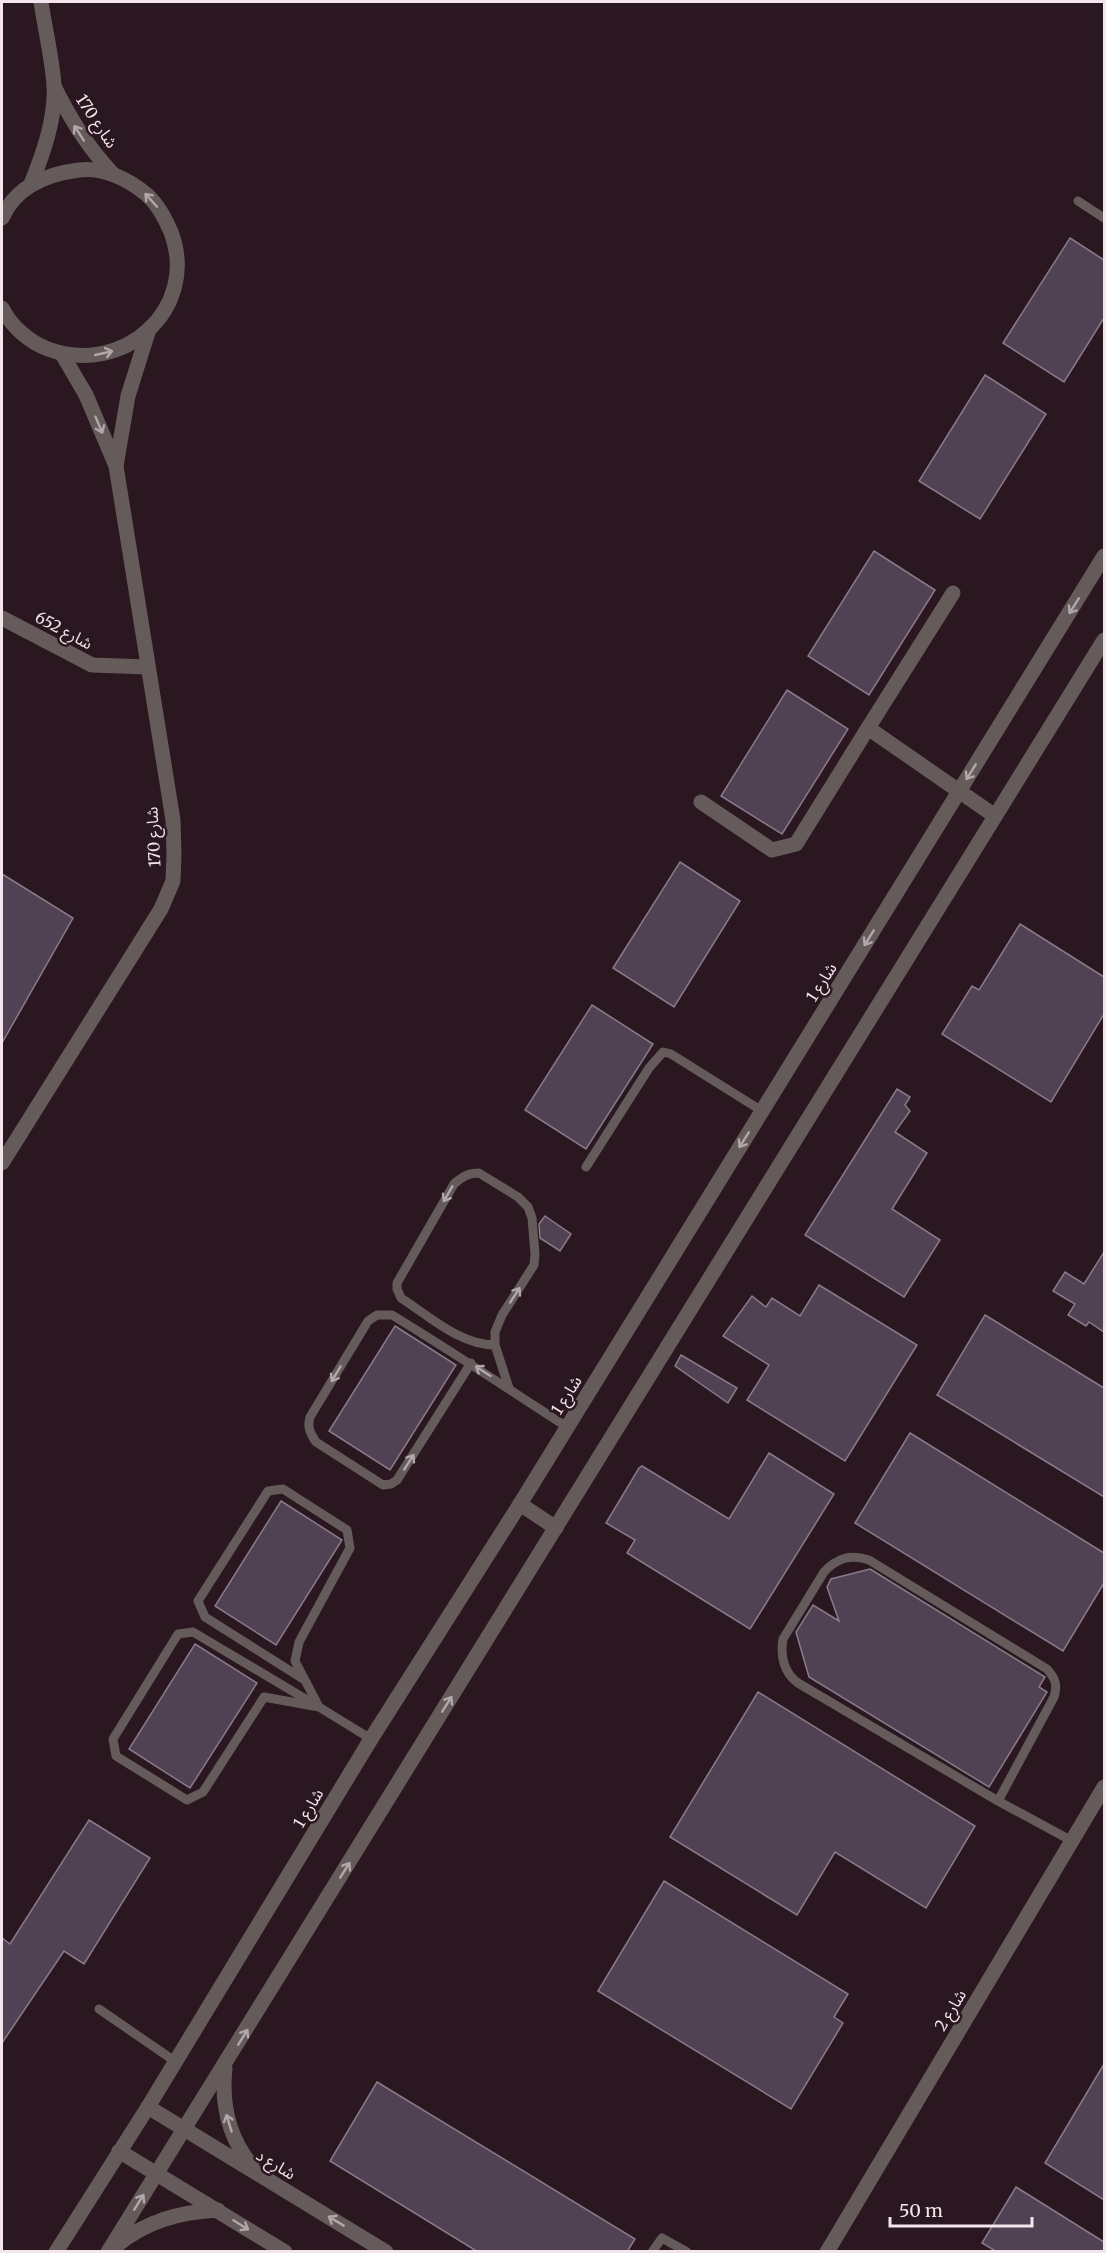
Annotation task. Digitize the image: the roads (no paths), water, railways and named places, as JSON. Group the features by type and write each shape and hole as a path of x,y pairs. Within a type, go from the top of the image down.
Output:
{"street":[{"name":"شارع 170","path":"31,184 43,154 54,86 41,2"},
{"name":"شارع 170","path":"54,86 89,148 113,174"},
{"path":"2,215 16,197 31,184 57,172 85,169 113,174 134,184 152,200 166,220 174,242 177,265 173,289 164,311 149,330 131,344 109,353 86,357 62,354 40,346 20,332 3,311"},
{"name":"شارع 170","path":"116,466 128,396 149,330"},
{"name":"شارع 170","path":"2,1163 161,909 172,881 174,855 173,820 116,466 86,395 62,354"},
{"name":"شارع 1","path":"56,2252 176,2062 371,1739 520,1504 1104,556"},
{"path":"701,802 772,850 796,844 953,593"},
{"name":"شارع 652","path":"2,618 92,665 148,667"},
{"path":"109,2252 1104,640"},
{"path":"868,728 994,816"},
{"path":"520,1504 556,1528"},
{"name":"شارع 2","path":"827,2252 1104,1787"},
{"path":"225,2065 223,2088 228,2123 243,2155 258,2173"},
{"name":"شارع د","path":"148,2107 386,2252"},
{"path":"119,2151 285,2252"},
{"path":"109,2252 126,2238 162,2220 194,2212 218,2210"}],"lane":[{"path":"1078,201 1104,218"},
{"path":"586,1167 649,1068 663,1052 671,1054 762,1111"},
{"path":"495,1345 484,1345 459,1336 401,1298 397,1289 398,1283 454,1184 464,1175 472,1173 479,1173 518,1197 528,1207 532,1218 534,1265 502,1315 495,1332 495,1345 509,1389"},
{"path":"471,1363 398,1480 391,1484 382,1485 316,1442 310,1434 308,1425 310,1417 368,1321 377,1315 392,1315 471,1363 567,1427"},
{"path":"303,1679 205,1617 198,1601 268,1491 283,1489 347,1530 350,1548 298,1642 295,1661 319,1707"},
{"path":"998,1801 1054,1697 1057,1689 1053,1676 1047,1669 869,1560 858,1556 849,1557 830,1565 783,1639 782,1651 789,1676 998,1801 1072,1841"},
{"path":"319,1707 264,1697 203,1792 187,1800 116,1756 113,1739 178,1634 193,1632 319,1707 371,1739"},
{"path":"99,2009 176,2062"},
{"path":"652,2252 662,2238 684,2251"}]}
